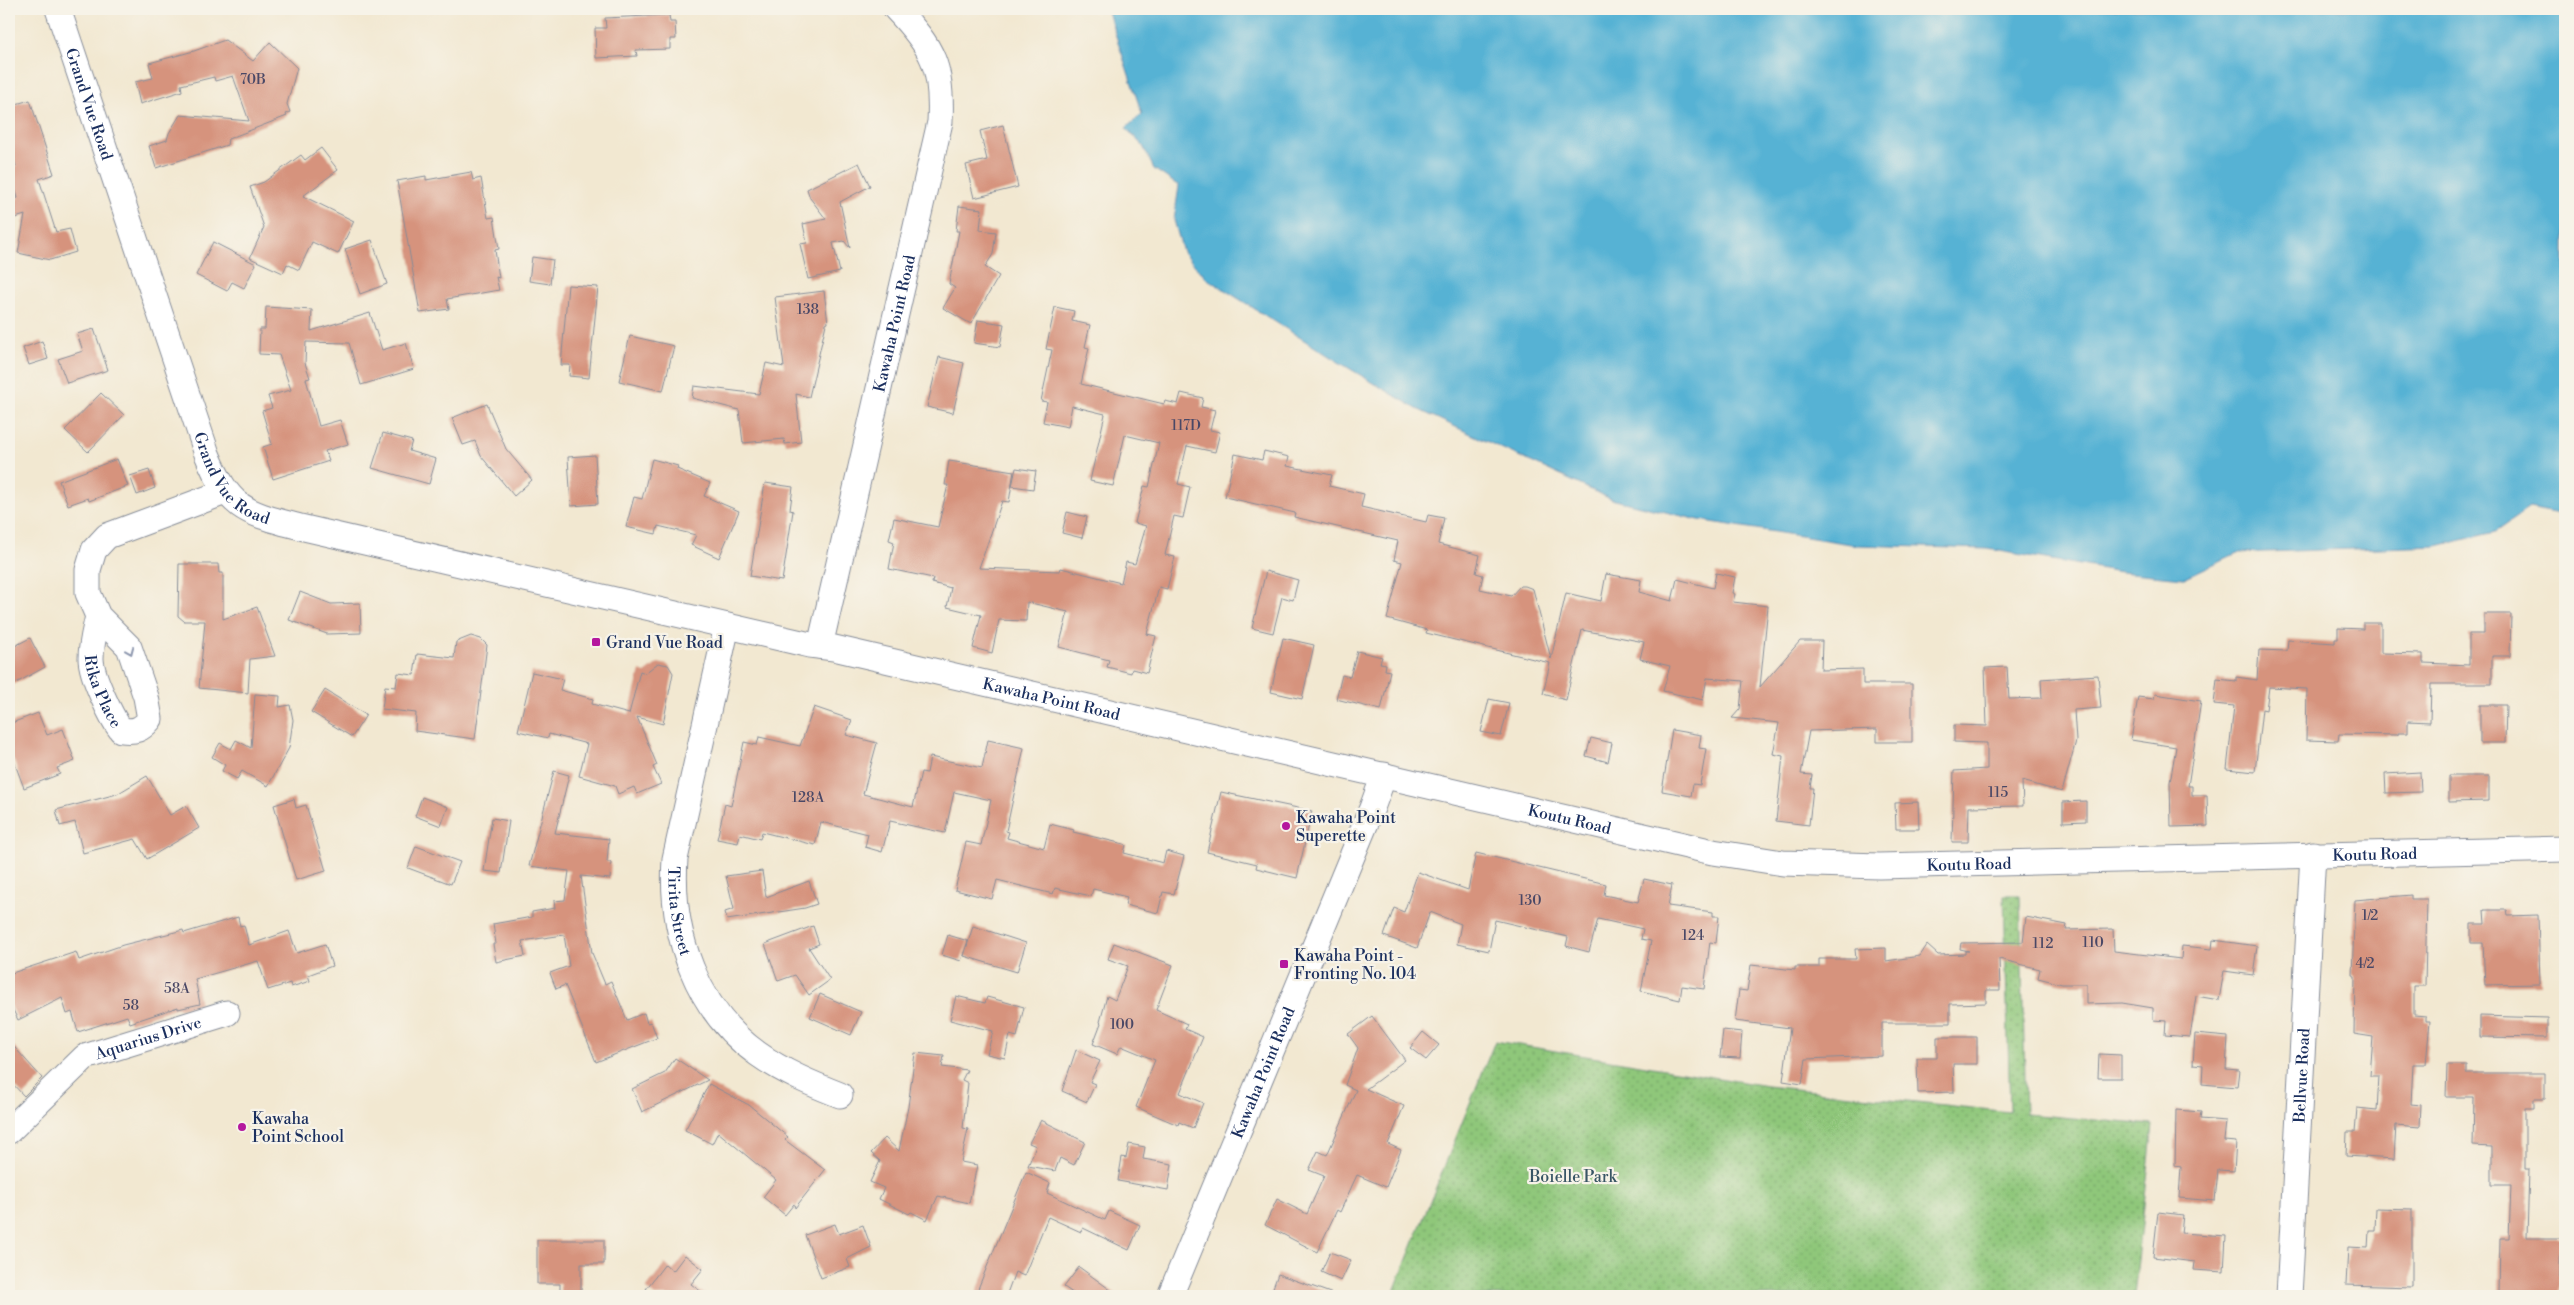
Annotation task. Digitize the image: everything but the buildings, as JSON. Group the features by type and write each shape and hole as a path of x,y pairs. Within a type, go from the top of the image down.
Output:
{"street":[{"name":"Grand Vue Road","path":"58,9 197,426 224,492 241,506 256,514 293,526 820,646"},
{"name":"Kawaha Point Road","path":"896,9 917,31 936,61 942,91 940,122 820,646 1384,775 1170,1296"},
{"path":"98,616 88,593 88,570 94,550 107,536 224,492"},
{"name":"Tirita Street","path":"727,626 675,860 673,882 681,939 699,986 728,1026 744,1042 778,1066 840,1095"},
{"name":"Koutu Road","path":"1384,775 1713,852 1783,863 1879,866 2565,849"},
{"name":"Bellvue Road","path":"2289,1296 2313,854"},
{"name":"Aquarius Drive","path":"9,1131 86,1057 227,1014"}],"green space":[{"name":"Boielle Park","path":"2004,895 2020,895 2026,1114 2153,1125 2134,1296 1392,1296 1495,1041 1767,1086 2010,1112"}],"water":[{"path":"1107,9 2565,9 2565,515 2529,508 2495,532 2437,546 2237,553 2184,578 2121,572 1988,549 1857,545 1699,520 1611,499 1417,409 1206,278 1183,252 1174,220 1179,186 1154,169 1143,146 1126,128 1142,114"}],"place":[{"name":"Grand Vue Road","path":"596,642"},
{"name":"Kawaha Point Superette","path":"1286,826"},
{"name":"Kawaha Point - Fronting No. 104","path":"1284,964"},
{"name":"Kawaha Point School","path":"242,1127"}]}
